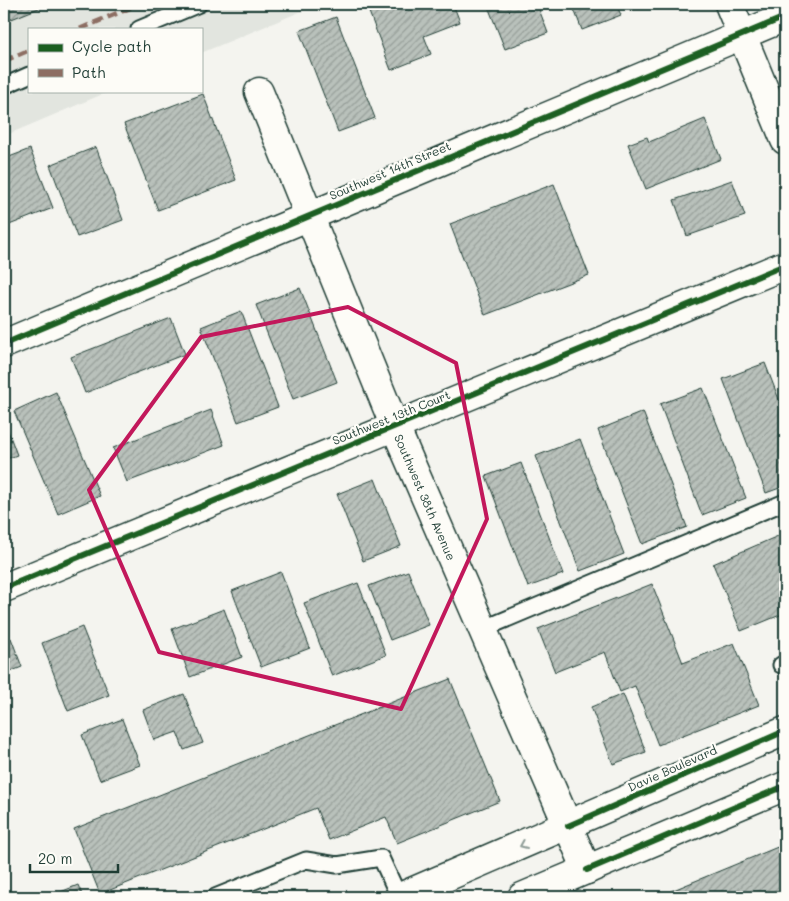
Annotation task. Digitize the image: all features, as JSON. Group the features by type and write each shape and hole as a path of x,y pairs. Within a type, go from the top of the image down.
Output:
{"street":[{"path":"729,4 785,140"},
{"name":"Southwest 14th Street","path":"4,344 785,17"},
{"name":"Southwest 38th Avenue","path":"259,92 395,427 588,870"},
{"name":"Southwest 13th Court","path":"4,588 785,265"},
{"name":"Davie Boulevard","path":"400,897 785,732"},
{"path":"522,897 785,786"}],"lane":[{"path":"141,28 199,4"},
{"path":"4,86 28,75"},
{"path":"483,629 785,502"},
{"path":"215,897 306,860 337,865 381,858 400,897"}],"highlighted area":[{"path":"348,307 456,363 487,519 401,709 159,652 89,490 201,337"}],"shaded area":[{"path":"4,4 305,4 307,9 202,53 202,28 28,28 28,92 108,92 4,136"}],"building":[{"path":"4,4 49,4 4,22"},
{"path":"366,4 453,4 460,22 424,36 431,54 391,70"},
{"path":"487,4 537,4 548,33 505,49"},
{"path":"572,4 616,4 621,15 582,30"},
{"path":"627,4 647,4 630,10"},
{"path":"336,17 375,118 338,132 299,31"},
{"path":"203,94 236,180 158,210 124,124"},
{"path":"705,119 721,159 646,189 628,144 647,137 649,142"},
{"path":"96,147 123,220 77,237 50,165"},
{"path":"30,149 53,208 4,227 4,159"},
{"path":"732,180 745,216 687,236 674,200"},
{"path":"554,184 589,275 485,315 450,224"},
{"path":"300,288 337,382 293,399 256,305"},
{"path":"241,311 278,407 238,422 201,327"},
{"path":"171,318 185,354 85,393 71,357"},
{"path":"785,354 785,367 781,356"},
{"path":"765,363 785,415 785,486 766,493 723,379"},
{"path":"703,388 746,498 702,515 660,404"},
{"path":"56,392 100,496 58,514 14,411"},
{"path":"211,410 224,445 127,482 113,448"},
{"path":"643,412 687,527 642,544 598,430"},
{"path":"4,420 17,455 4,460"},
{"path":"580,439 624,554 580,571 536,456"},
{"path":"521,463 563,574 528,587 486,476"},
{"path":"375,479 401,546 363,561 337,494"},
{"path":"785,533 785,613 741,631 713,564"},
{"path":"408,571 429,625 390,640 369,586"},
{"path":"281,572 310,648 261,667 232,591"},
{"path":"358,583 386,655 332,676 304,603"},
{"path":"652,584 683,663 734,643 759,705 658,745 635,686 620,692 605,652 555,672 538,629"},
{"path":"224,609 242,657 190,677 172,629"},
{"path":"82,627 109,695 68,711 42,643"},
{"path":"11,638 22,667 4,674 4,640"},
{"path":"450,679 500,801 397,843 386,817 329,840 316,808 100,894 74,829"},
{"path":"184,694 203,743 184,750 177,732 154,740 143,710"},
{"path":"623,694 646,752 613,764 591,707"},
{"path":"122,719 140,765 100,780 82,735"},
{"path":"4,798 8,810 4,812"},
{"path":"785,844 785,897 674,897 671,891"},
{"path":"78,885 83,897 48,897"}],"marked path":[{"path":"82,28 139,4"},
{"path":"4,61 28,50"}],"cycle path":[{"path":"4,344 785,17"},
{"path":"4,588 785,265"},
{"path":"568,826 785,731"},
{"path":"587,870 785,786"}]}
